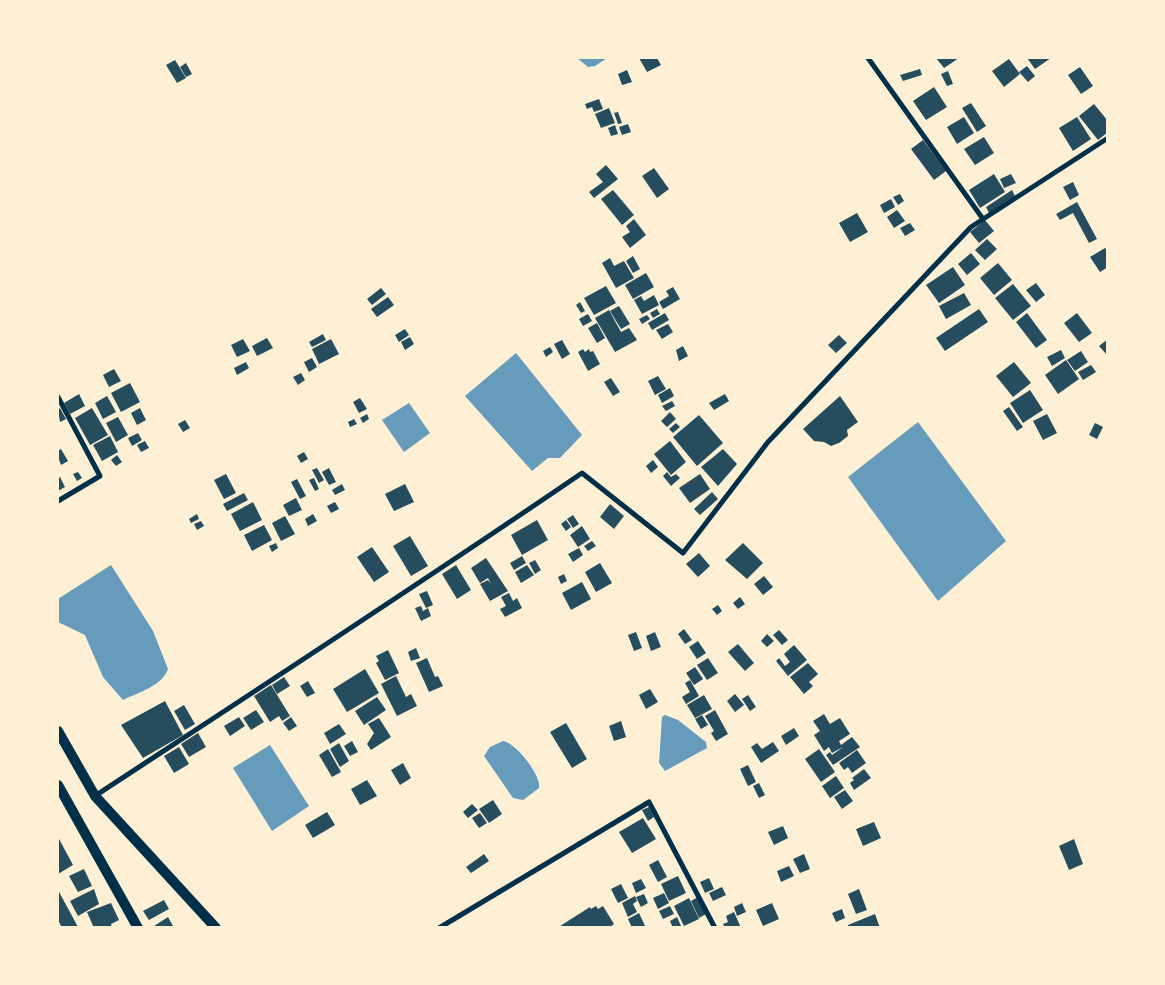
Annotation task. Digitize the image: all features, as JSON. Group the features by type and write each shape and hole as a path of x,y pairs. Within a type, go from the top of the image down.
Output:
{"highway":[{"path":"58,731 95,796 216,928"},
{"path":"58,785 138,928"}],"street":[{"path":"868,58 983,219"},
{"path":"95,796 439,571 582,473 683,553 768,442 971,227 1108,138"},
{"path":"58,397 100,476 58,501"},
{"path":"438,928 649,802 715,928"}],"water":[{"path":"577,58 607,58 595,66 588,67"},
{"path":"516,353 582,435 560,458 548,458 532,471 465,396"},
{"path":"409,403 430,433 404,452 382,420"},
{"path":"918,422 1006,541 938,601 848,477"},
{"path":"111,565 153,631 168,669 161,680 123,700 103,677 85,635 58,622 58,599"},
{"path":"665,715 678,720 706,742 707,748 665,771 659,763 662,717"},
{"path":"503,741 515,748 527,761 539,783 539,788 523,800 513,798 484,756 490,747"},
{"path":"270,745 309,806 272,831 233,768"}],"building":[{"path":"639,58 657,58 661,65 647,72"},
{"path":"936,58 959,58 944,68"},
{"path":"1027,58 1051,58 1035,69"},
{"path":"1009,59 1020,74 1004,87 992,71"},
{"path":"175,60 186,78 177,83 166,65"},
{"path":"186,63 192,74 186,77 180,67"},
{"path":"1027,66 1035,76 1028,82 1019,72"},
{"path":"1080,67 1093,86 1081,94 1068,75"},
{"path":"920,69 922,75 903,81 900,75"},
{"path":"627,70 632,82 622,85 618,74"},
{"path":"948,71 953,84 947,86 941,74"},
{"path":"934,87 947,107 926,120 913,101"},
{"path":"599,99 603,109 594,112 592,107 587,109 585,104"},
{"path":"971,103 986,126 977,132 962,108"},
{"path":"1094,104 1108,121 1108,132 1098,140 1079,116"},
{"path":"609,108 615,123 601,128 595,114"},
{"path":"618,112 622,123 618,124 614,113"},
{"path":"964,117 974,133 957,144 947,127"},
{"path":"1077,117 1091,139 1073,151 1059,128"},
{"path":"628,124 631,132 622,135 619,127"},
{"path":"615,125 618,134 611,136 608,128"},
{"path":"984,137 994,153 975,165 964,149"},
{"path":"923,140 946,171 934,180 911,149"},
{"path":"606,165 618,179 594,198 589,192 603,182 596,174"},
{"path":"654,168 669,189 657,198 642,176"},
{"path":"994,174 1005,192 980,208 969,190"},
{"path":"1011,174 1016,183 1004,188 1000,179"},
{"path":"1073,182 1079,195 1070,200 1063,187"},
{"path":"613,190 634,215 622,225 601,199"},
{"path":"1012,190 1015,196 989,213 986,207"},
{"path":"900,194 904,201 898,205 893,197"},
{"path":"891,199 895,207 884,213 880,205"},
{"path":"1077,202 1097,239 1089,243 1073,213 1060,220 1056,214"},
{"path":"897,210 905,221 894,228 887,217"},
{"path":"857,213 868,232 850,242 839,223"},
{"path":"634,219 646,235 630,248 622,237 630,232 626,226"},
{"path":"985,220 994,231 979,243 970,232"},
{"path":"910,223 915,230 905,236 900,228"},
{"path":"987,239 997,249 985,260 975,250"},
{"path":"1105,248 1108,252 1108,267 1100,272 1090,257"},
{"path":"971,253 980,264 967,275 958,264"},
{"path":"633,256 640,269 633,273 626,261"},
{"path":"610,258 614,266 624,261 634,278 616,288 602,263"},
{"path":"998,263 1012,280 994,295 980,278"},
{"path":"953,267 965,285 939,303 926,285"},
{"path":"646,273 654,287 633,299 625,285"},
{"path":"1036,283 1045,295 1036,302 1026,290"},
{"path":"1013,284 1031,306 1013,320 995,298"},
{"path":"606,286 616,303 594,315 584,298"},
{"path":"673,287 680,299 663,309 659,302 669,296 666,291"},
{"path":"381,288 386,294 372,305 367,299"},
{"path":"964,293 971,305 946,319 939,306"},
{"path":"654,295 659,305 642,314 634,300 641,296 644,301"},
{"path":"388,297 394,305 377,317 371,309"},
{"path":"580,302 585,311 581,313 576,305"},
{"path":"619,306 630,324 621,329 610,311"},
{"path":"657,309 660,314 653,318 650,313"},
{"path":"979,309 988,322 945,351 936,338"},
{"path":"609,310 621,332 629,328 637,340 615,352 595,318"},
{"path":"665,313 669,320 652,330 648,323"},
{"path":"1027,313 1047,340 1036,348 1016,322"},
{"path":"1077,313 1092,333 1079,342 1064,323"},
{"path":"588,314 592,321 583,326 579,319"},
{"path":"647,315 650,319 642,324 639,319"},
{"path":"597,323 605,338 597,343 588,328"},
{"path":"668,324 673,332 662,339 656,330"},
{"path":"405,329 409,335 399,342 395,335"},
{"path":"323,334 326,340 312,347 309,342"},
{"path":"839,335 847,343 836,353 828,345"},
{"path":"410,337 414,344 405,350 401,342"},
{"path":"267,338 273,348 257,356 252,346"},
{"path":"243,339 250,351 237,357 231,345"},
{"path":"331,339 339,354 319,364 312,349"},
{"path":"1108,339 1108,356 1099,346"},
{"path":"562,340 570,354 562,359 554,344"},
{"path":"683,346 688,356 679,361 676,350"},
{"path":"550,347 553,352 546,357 543,351"},
{"path":"583,349 585,352 589,349 590,352 593,351 600,364 588,371 578,352"},
{"path":"1061,350 1065,358 1052,366 1047,357"},
{"path":"1081,351 1088,362 1075,371 1067,360"},
{"path":"312,358 317,367 309,372 304,362"},
{"path":"1066,360 1079,379 1058,394 1045,375"},
{"path":"246,362 249,368 237,375 234,368"},
{"path":"1014,362 1031,383 1013,397 996,376"},
{"path":"1091,365 1096,372 1083,380 1078,372"},
{"path":"114,369 121,381 109,387 103,375"},
{"path":"301,373 305,380 298,385 293,377"},
{"path":"658,376 666,389 655,395 648,381"},
{"path":"611,378 620,392 613,396 604,382"},
{"path":"130,383 140,402 121,412 111,393"},
{"path":"670,388 674,396 662,403 658,395"},
{"path":"1030,390 1043,410 1023,423 1010,403"},
{"path":"79,394 85,406 70,414 64,403"},
{"path":"725,394 729,401 714,410 709,403"},
{"path":"107,396 116,412 103,419 95,403"},
{"path":"840,396 858,422 847,430 848,436 839,443 831,446 824,442 814,441 803,429"},
{"path":"360,398 367,409 359,413 353,402"},
{"path":"672,401 675,406 666,411 662,406"},
{"path":"1009,407 1023,427 1017,431 1003,411"},
{"path":"60,408 66,419 60,422 58,410"},
{"path":"92,408 108,435 90,445 75,418"},
{"path":"140,408 146,420 137,425 131,413"},
{"path":"670,412 676,419 667,427 661,421"},
{"path":"367,414 369,419 363,423 360,418"},
{"path":"1047,414 1057,433 1043,440 1033,421"},
{"path":"699,415 723,443 697,466 673,437"},
{"path":"118,417 128,435 116,442 106,423"},
{"path":"354,419 357,424 350,427 348,422"},
{"path":"185,420 190,428 183,432 178,424"},
{"path":"676,423 680,427 673,433 669,429"},
{"path":"1095,423 1103,427 1097,439 1089,435"},
{"path":"138,433 142,440 132,446 128,438"},
{"path":"110,436 118,452 102,461 93,445"},
{"path":"145,441 149,448 141,452 137,445"},
{"path":"670,441 686,462 671,475 654,454"},
{"path":"61,449 68,461 61,465 58,451"},
{"path":"723,449 737,464 718,486 701,467"},
{"path":"304,452 308,459 301,463 297,456"},
{"path":"117,455 122,462 116,466 111,460"},
{"path":"653,460 658,467 651,473 646,466"},
{"path":"317,468 324,480 319,483 312,470"},
{"path":"329,468 336,482 329,485 322,472"},
{"path":"78,472 82,478 77,481 73,474"},
{"path":"667,472 671,477 676,474 680,478 671,486 663,476"},
{"path":"226,474 236,493 224,499 214,480"},
{"path":"700,474 710,489 690,503 679,488"},
{"path":"60,477 65,487 58,491 58,479"},
{"path":"314,478 319,489 315,491 309,480"},
{"path":"297,479 306,496 300,499 291,482"},
{"path":"342,484 345,490 335,495 332,490"},
{"path":"405,484 414,502 394,511 385,494"},
{"path":"712,492 718,499 700,515 694,509"},
{"path":"244,493 248,500 227,511 223,504"},
{"path":"296,498 302,510 289,516 283,505"},
{"path":"253,502 262,520 240,531 231,514"},
{"path":"335,502 339,509 331,513 327,506"},
{"path":"610,504 624,516 614,529 600,517"},
{"path":"197,514 199,519 191,523 189,519"},
{"path":"313,514 317,521 308,526 305,519"},
{"path":"573,515 579,524 573,528 567,519"},
{"path":"285,516 295,534 281,541 272,523"},
{"path":"537,520 548,540 522,555 511,535"},
{"path":"566,520 571,527 566,531 561,524"},
{"path":"201,521 204,526 197,530 194,524"},
{"path":"264,525 272,540 252,551 244,535"},
{"path":"582,526 590,539 578,547 570,535"},
{"path":"410,536 428,566 411,576 393,546"},
{"path":"592,541 596,546 588,551 584,546"},
{"path":"276,543 278,548 272,552 269,546"},
{"path":"743,543 763,563 747,579 725,560"},
{"path":"372,547 389,572 374,582 357,557"},
{"path":"579,548 583,555 573,562 568,554"},
{"path":"699,553 710,566 698,577 686,564"},
{"path":"522,556 526,563 514,570 510,563"},
{"path":"486,558 508,591 490,601 480,584 488,580 491,584 488,578 480,583 471,568"},
{"path":"535,560 541,570 535,574 529,563"},
{"path":"600,563 612,583 596,592 585,572"},
{"path":"456,565 471,590 457,599 442,574"},
{"path":"527,565 534,575 521,583 515,572"},
{"path":"564,574 567,581 561,584 558,577"},
{"path":"764,576 773,587 763,595 754,584"},
{"path":"582,582 591,599 571,610 562,593"},
{"path":"427,591 433,605 426,608 419,594"},
{"path":"509,593 513,601 517,598 522,608 505,617 500,609 506,606 501,597"},
{"path":"740,597 745,604 738,609 733,603"},
{"path":"718,605 722,611 717,615 712,609"},
{"path":"421,606 423,611 428,608 431,616 421,621 415,608"},
{"path":"684,629 692,640 685,644 678,634"},
{"path":"779,630 788,640 782,645 773,635"},
{"path":"636,632 642,648 634,651 628,635"},
{"path":"655,632 661,647 651,651 646,636"},
{"path":"767,634 774,641 767,647 761,641"},
{"path":"698,641 706,653 697,659 689,647"},
{"path":"738,644 754,663 745,671 728,652"},
{"path":"794,645 807,660 788,676 776,661 779,658 785,666 790,662 784,654"},
{"path":"416,648 420,658 411,661 408,652"},
{"path":"388,650 399,673 385,680 376,663 379,661 376,656"},
{"path":"427,658 435,677 438,676 443,686 429,692 416,663"},
{"path":"708,658 718,673 707,680 697,665"},
{"path":"808,663 818,674 809,682 813,686 804,694 790,677"},
{"path":"695,667 703,679 694,685 686,673"},
{"path":"365,669 379,693 347,712 333,689"},
{"path":"396,676 406,697 411,694 417,706 397,716 381,684"},
{"path":"284,677 290,686 277,694 272,685"},
{"path":"690,680 699,696 686,704 682,697 690,692 685,683"},
{"path":"308,681 315,693 307,697 300,686"},
{"path":"271,685 290,716 282,721 279,716 270,722 254,696"},
{"path":"650,689 658,702 646,709 639,695"},
{"path":"735,694 744,705 735,712 727,701"},
{"path":"704,695 712,709 695,718 687,705"},
{"path":"748,695 756,707 750,711 742,699"},
{"path":"377,697 386,710 364,725 355,711"},
{"path":"165,701 183,735 143,758 121,725"},
{"path":"184,705 195,724 185,730 174,711"},
{"path":"256,710 264,722 251,730 243,718"},
{"path":"715,710 728,734 716,741 711,733 714,731 705,716"},
{"path":"824,714 830,724 840,718 850,734 839,741 841,745 852,737 860,747 833,765 826,755 830,752 832,755 843,747 832,753 829,747 824,751 814,735 820,731 813,721"},
{"path":"702,715 708,725 701,729 695,719"},
{"path":"239,717 245,726 230,736 224,726"},
{"path":"291,717 297,726 289,731 283,723"},
{"path":"379,718 391,737 371,750 367,744 374,733 368,724"},
{"path":"621,721 626,737 614,741 609,726"},
{"path":"566,723 587,759 572,768 550,732"},
{"path":"339,724 346,734 330,744 324,733"},
{"path":"794,728 799,736 786,745 781,736"},
{"path":"198,733 206,747 189,757 181,744"},
{"path":"352,741 358,752 350,756 344,746"},
{"path":"773,742 779,751 761,763 751,747 757,743 762,749"},
{"path":"339,743 349,761 340,767 330,749"},
{"path":"179,747 189,764 174,773 164,756"},
{"path":"328,749 341,772 332,777 319,755"},
{"path":"819,749 835,772 821,782 805,759"},
{"path":"857,750 866,763 852,773 848,767 844,770 839,763"},
{"path":"403,763 411,778 400,785 391,770"},
{"path":"748,765 756,782 748,786 740,769"},
{"path":"864,769 871,778 854,790 850,783 854,780 852,778"},
{"path":"836,776 844,788 830,798 822,786"},
{"path":"367,780 377,796 360,805 351,789"},
{"path":"759,783 765,795 759,798 753,786"},
{"path":"845,790 853,801 842,809 834,797"},
{"path":"493,800 502,814 489,823 479,809"},
{"path":"472,804 478,810 468,818 463,812"},
{"path":"649,807 654,817 648,821 642,810"},
{"path":"327,812 335,825 313,838 305,825"},
{"path":"480,813 487,823 479,828 472,818"},
{"path":"643,818 656,839 632,853 619,832"},
{"path":"874,822 881,838 863,846 856,829"},
{"path":"783,826 788,838 774,845 768,832"},
{"path":"58,837 73,865 58,874"},
{"path":"1074,839 1083,864 1069,870 1059,846"},
{"path":"484,854 489,861 471,873 466,867"},
{"path":"804,854 810,869 800,873 793,859"},
{"path":"658,860 667,877 658,882 649,865"},
{"path":"789,866 794,876 781,882 777,871"},
{"path":"84,869 92,886 78,892 69,876"},
{"path":"678,876 686,893 669,901 661,884"},
{"path":"709,878 714,889 705,893 700,882"},
{"path":"641,879 646,888 636,893 632,883"},
{"path":"621,884 628,898 618,903 611,889"},
{"path":"722,887 726,895 713,901 709,893"},
{"path":"94,889 99,904 78,916 70,901"},
{"path":"859,889 867,910 856,914 848,894"},
{"path":"58,890 77,928 62,928 58,920"},
{"path":"664,893 669,903 658,909 653,898"},
{"path":"644,894 648,903 641,907 636,897"},
{"path":"635,896 637,901 633,904 637,912 628,917 622,903"},
{"path":"698,897 706,914 699,918 691,901"},
{"path":"689,898 699,919 684,926 674,906"},
{"path":"164,900 169,909 149,920 143,911"},
{"path":"111,903 119,920 111,924 112,928 94,928 87,912"},
{"path":"742,903 746,912 737,916 734,907"},
{"path":"772,903 779,919 763,926 756,910"},
{"path":"596,906 598,909 603,906 614,924 609,928 557,928 590,907 591,909"},
{"path":"670,906 674,914 663,919 659,911"},
{"path":"842,909 845,918 836,922 832,913"},
{"path":"734,912 741,928 725,928 723,924 728,922 726,916"},
{"path":"639,913 646,928 632,928 628,919"},
{"path":"875,914 880,928 849,928 848,925"},
{"path":"168,917 173,926 151,928"},
{"path":"677,917 682,928 673,928 670,921"}]}
